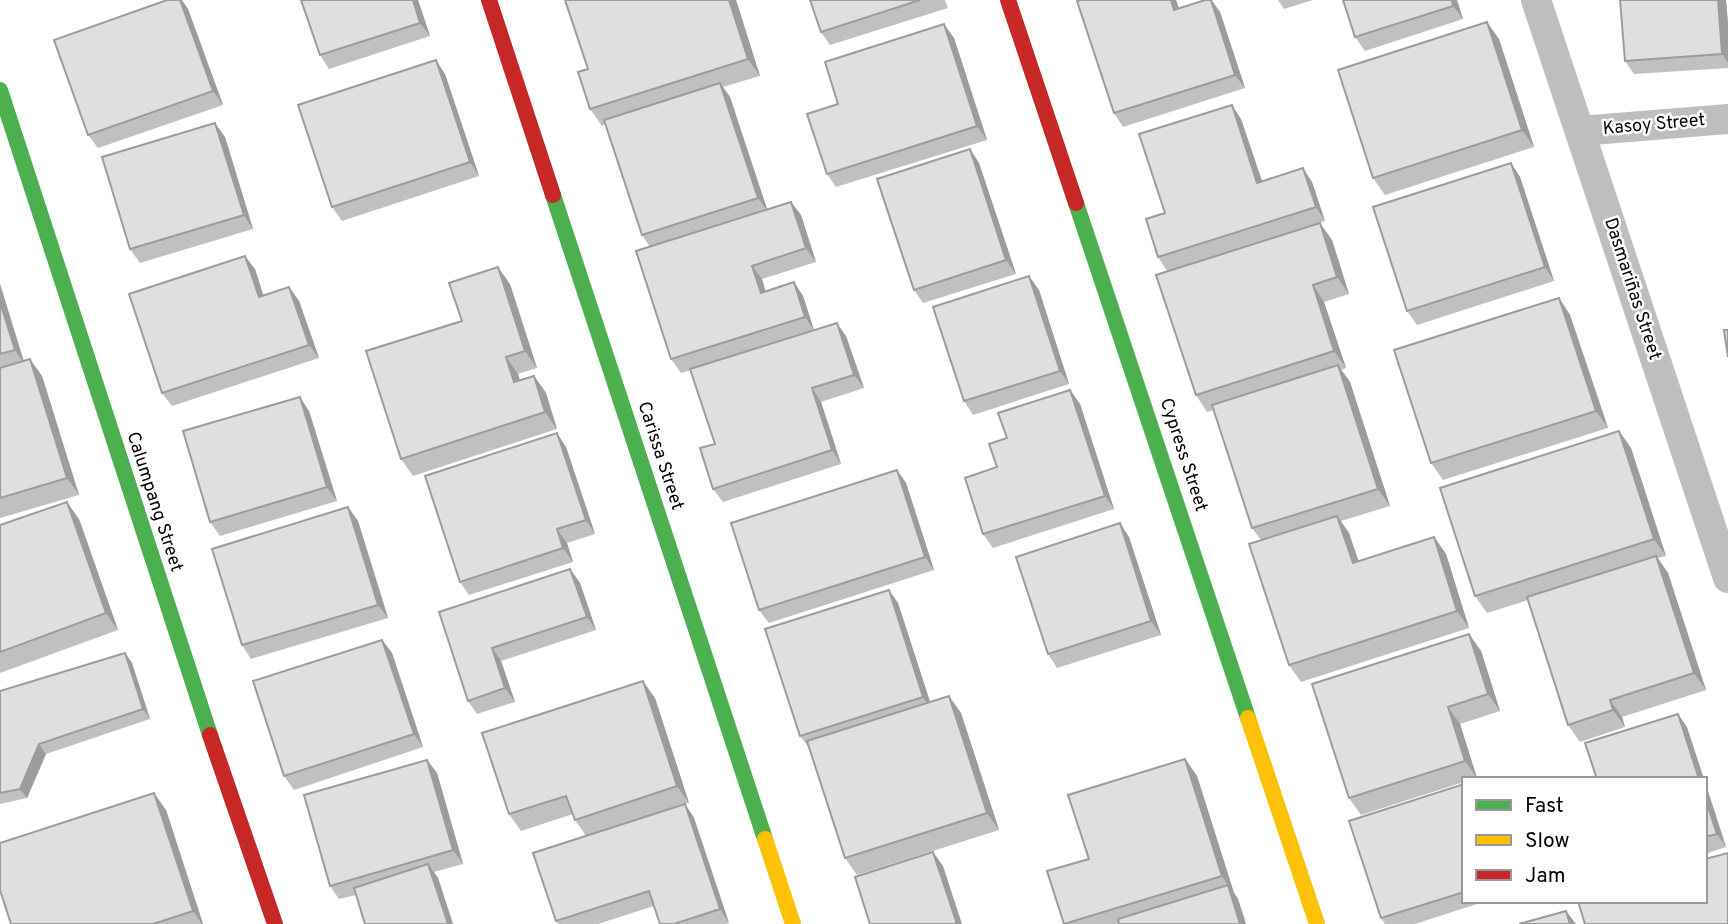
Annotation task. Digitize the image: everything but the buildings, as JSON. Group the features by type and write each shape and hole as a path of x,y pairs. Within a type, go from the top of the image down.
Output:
{"street":[{"name":"Carissa Street","path":"489,0 793,924"},
{"name":"Cypress Street","path":"1008,0 1317,924"},
{"name":"Dasmariñas Street","path":"1536,0 1719,520 1728,578"},
{"name":"Calumpang Street","path":"0,90 189,673 275,924"},
{"name":"Kasoy Street","path":"1580,131 1728,119"}],"traffic: fast":[{"path":"0,90 210,735"},
{"path":"553,195 765,839"},
{"path":"1076,203 1248,718"}],"traffic: slow":[{"path":"1248,718 1317,924"},
{"path":"765,839 793,924"}],"traffic: jam":[{"path":"489,0 553,195"},
{"path":"1008,0 1076,203"},
{"path":"210,735 275,924"}]}
